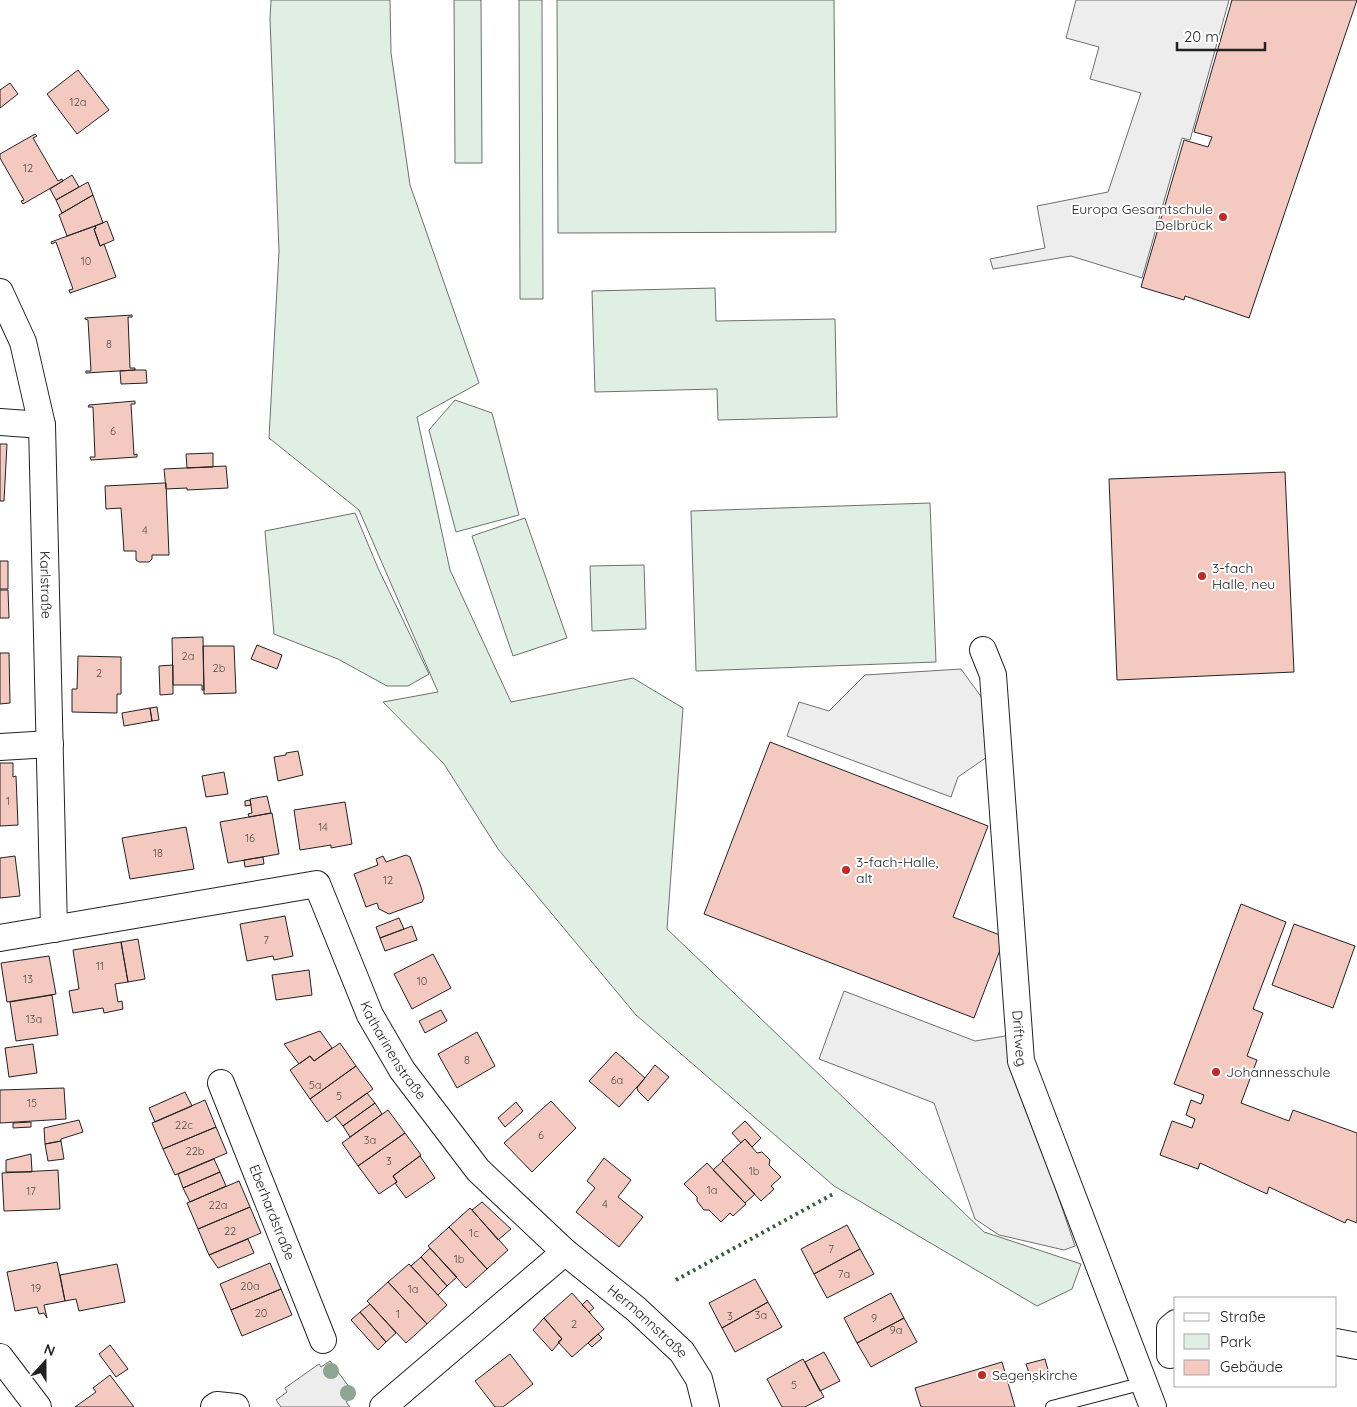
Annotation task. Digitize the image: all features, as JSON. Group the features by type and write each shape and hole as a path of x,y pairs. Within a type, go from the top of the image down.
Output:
{"street":[{"name":"Karlstraße","path":"0,292 23,342 42,425 54,929"},
{"path":"0,422 42,425"},
{"name":"Driftweg","path":"983,650 993,675 1021,1061 1147,1394"},
{"path":"0,747 50,744"},
{"name":"Katharinenstraße","path":"0,938 317,884 370,1015 402,1070 478,1170 565,1252"},
{"name":"Eberhardstraße","path":"221,1084 323,1340"},
{"path":"382,1407 565,1252"},
{"name":"Hermannstraße","path":"565,1252 636,1309 682,1352 699,1379 706,1407"},
{"path":"1147,1394 1173,1357 1170,1328 1174,1325"},
{"path":"1337,1342 1357,1346"},
{"path":"0,1357 38,1407"},
{"path":"214,1407 217,1405 236,1407"}],"lane":[{"path":"1052,1407 1147,1394"}],"green space":[{"path":"271,0 390,0 391,53 410,185 479,383 417,417 450,570 511,702 633,678 683,708 667,929 984,1232 1081,1264 1072,1289 1037,1306 834,1186 636,1015 498,849 444,764 383,702 438,692 359,510 269,438 279,251 270,19"},
{"path":"454,0 481,0 482,163 455,163"},
{"path":"519,0 542,0 543,299 520,299"},
{"path":"557,0 834,0 836,232 558,233"},
{"path":"715,288 716,321 835,319 837,417 718,420 717,389 595,392 592,291"},
{"path":"455,400 492,413 519,515 456,532 429,430"},
{"path":"930,503 936,662 696,671 691,511"},
{"path":"355,513 378,568 429,674 408,686 387,686 338,659 274,634 265,531"},
{"path":"525,518 567,638 513,656 472,536"},
{"path":"644,565 646,629 592,631 590,566"}],"shaded area":[{"path":"1076,0 1229,0 1190,140 1182,138 1142,278 1071,256 993,269 990,259 1045,248 1037,206 1108,192 1141,93 1090,79 1099,47 1066,38"},
{"path":"961,669 985,702 990,755 958,777 951,797 787,736 799,702 829,711 865,675"},
{"path":"844,991 975,1041 1011,1035 1017,1075 1075,1246 1064,1250 999,1235 975,1219 934,1103 819,1059"},
{"path":"330,1361 355,1395 346,1402 350,1407 281,1407 276,1400 287,1392 285,1388 319,1364 321,1367"}],"building":[{"name":"Europa Gesamtschule Delbrück","path":"1232,0 1357,0 1249,318 1185,296 1184,300 1141,287 1184,140 1208,147 1212,137 1194,132"},
{"path":"78,70 109,110 77,134 47,94"},
{"path":"10,83 18,94 0,108 0,90"},
{"path":"35,134 37,136 33,138 58,181 62,179 63,181 23,204 21,201 24,200 0,158 0,154"},
{"path":"72,175 79,187 56,200 50,189"},
{"path":"88,182 93,195 62,213 56,200"},
{"path":"93,195 103,223 67,236 59,215"},
{"path":"107,221 114,240 100,246 94,229 96,228 95,226"},
{"path":"95,226 96,228 94,229 100,246 104,244 116,277 70,293 69,290 73,289 56,242 52,244 51,242"},
{"path":"132,315 132,317 128,317 130,368 135,368 135,370 86,373 86,371 91,371 88,320 85,318"},
{"path":"146,370 147,383 121,384 120,371"},
{"path":"135,401 135,404 131,404 134,455 137,454 137,457 91,460 90,457 95,457 93,407 88,407 89,405"},
{"path":"0,444 7,444 4,501 0,501"},
{"path":"213,453 213,467 187,468 186,454"},
{"path":"226,466 228,488 166,489 164,469"},
{"name":"3-fach Halle, neu","path":"1285,472 1294,672 1117,680 1109,479"},
{"path":"166,483 169,555 152,555 152,559 149,562 139,562 136,560 136,551 124,551 121,508 106,509 105,486"},
{"path":"0,561 8,561 8,589 0,589"},
{"path":"0,590 8,590 9,618 0,618"},
{"path":"203,637 204,690 202,690 202,685 173,685 172,638"},
{"path":"257,645 282,655 277,669 251,659"},
{"path":"203,646 234,646 236,693 204,694"},
{"path":"0,653 9,653 10,703 0,704"},
{"path":"78,656 121,657 121,694 117,694 117,713 72,712 72,689 77,689"},
{"path":"173,665 173,694 160,695 159,666"},
{"path":"157,707 159,720 152,721 150,708"},
{"path":"150,708 152,721 124,726 122,713"},
{"name":"3-fach-Halle, alt","path":"770,742 988,826 953,917 1005,937 974,1018 704,914"},
{"path":"298,751 303,775 278,781 274,757"},
{"path":"0,763 13,763 13,777 16,776 18,825 0,826"},
{"path":"224,772 228,794 206,797 202,776"},
{"path":"267,796 271,813 249,817 248,814 252,813 250,799"},
{"path":"250,800 251,805 245,806 245,801"},
{"path":"345,802 352,844 331,848 331,845 300,850 294,810"},
{"path":"272,813 279,854 228,863 220,822"},
{"path":"186,827 194,869 130,879 122,838"},
{"path":"406,855 410,857 421,887 424,898 422,902 389,914 379,909 377,903 366,907 354,874 378,865 376,859 383,856 386,862"},
{"path":"15,856 20,896 0,898 0,858"},
{"path":"263,857 264,864 245,867 244,860"},
{"name":"Johannesschule","path":"1241,904 1286,922 1253,1009 1263,1013 1247,1056 1257,1060 1241,1103 1289,1121 1293,1110 1357,1133 1357,1223 1347,1219 1345,1223 1269,1187 1267,1194 1200,1163 1198,1169 1160,1155 1172,1121 1192,1128 1195,1119 1186,1115 1191,1100 1201,1104 1204,1095 1174,1084"},
{"path":"285,916 293,956 274,960 273,956 247,961 240,924"},
{"path":"399,918 404,929 380,938 376,927"},
{"path":"1294,924 1355,946 1333,1008 1272,985"},
{"path":"412,926 417,940 385,951 380,938"},
{"path":"138,939 145,979 128,982 121,942"},
{"path":"121,942 128,982 115,984 118,1002 122,1001 123,1009 104,1013 103,1008 73,1013 69,991 79,989 73,950"},
{"path":"433,954 451,988 412,1009 394,974"},
{"path":"49,956 56,994 7,1002 1,963"},
{"path":"309,970 312,995 276,1000 272,975"},
{"path":"52,995 58,1035 16,1041 10,1002"},
{"path":"441,1010 447,1021 425,1033 419,1021"},
{"path":"320,1031 332,1048 314,1061 310,1056 299,1064 284,1044"},
{"path":"477,1032 495,1066 457,1088 438,1054"},
{"path":"340,1043 356,1066 310,1099 290,1070 310,1056 314,1061"},
{"path":"33,1044 37,1073 9,1077 5,1048"},
{"path":"616,1052 645,1078 619,1107 589,1081"},
{"path":"655,1065 669,1077 648,1101 637,1088"},
{"path":"356,1066 373,1089 327,1122 310,1099"},
{"path":"64,1088 66,1119 0,1123 0,1090"},
{"path":"185,1092 192,1106 155,1122 149,1108"},
{"path":"367,1093 375,1103 343,1126 335,1116"},
{"path":"205,1100 216,1127 163,1149 152,1123"},
{"path":"551,1101 576,1128 532,1172 504,1143"},
{"path":"516,1102 523,1111 505,1127 498,1118"},
{"path":"375,1103 382,1114 350,1137 343,1126"},
{"path":"388,1110 405,1133 358,1166 342,1143"},
{"path":"79,1120 83,1132 61,1139 61,1141 45,1144 44,1128"},
{"path":"745,1121 761,1138 752,1147 745,1139 741,1143 732,1133"},
{"path":"31,1122 31,1127 13,1128 13,1123"},
{"path":"216,1127 227,1153 175,1175 163,1149"},
{"path":"405,1133 421,1155 393,1176 397,1182 379,1194 358,1166"},
{"path":"745,1139 757,1153 762,1152 770,1160 769,1165 781,1177 771,1186 774,1189 761,1201 722,1160"},
{"path":"61,1141 64,1159 48,1161 45,1144"},
{"path":"31,1154 32,1172 6,1172 6,1160"},
{"path":"420,1156 435,1178 406,1198 395,1183 397,1182 393,1176"},
{"path":"604,1158 631,1180 618,1197 643,1217 619,1247 576,1212 595,1188 587,1181"},
{"path":"214,1159 220,1172 183,1188 178,1174"},
{"path":"723,1161 755,1194 745,1203 713,1170"},
{"path":"707,1163 746,1204 733,1216 730,1213 721,1222 709,1210 704,1210 697,1201 697,1197 684,1184"},
{"path":"58,1170 60,1209 4,1211 2,1173"},
{"path":"220,1172 226,1186 190,1202 183,1188"},
{"path":"239,1181 250,1207 198,1229 187,1203"},
{"path":"482,1202 511,1229 498,1240 472,1210"},
{"path":"250,1207 261,1233 209,1255 198,1229"},
{"path":"470,1208 508,1250 487,1269 449,1227"},
{"path":"847,1225 860,1249 814,1274 801,1249"},
{"path":"449,1227 487,1269 466,1288 428,1246"},
{"path":"248,1239 254,1253 218,1268 209,1255"},
{"path":"430,1248 457,1277 447,1286 421,1257"},
{"path":"860,1249 874,1274 827,1298 814,1274"},
{"path":"421,1257 447,1286 438,1295 411,1266"},
{"path":"57,1262 65,1301 44,1305 47,1318 44,1313 39,1314 37,1307 15,1311 7,1272"},
{"path":"270,1263 281,1289 231,1310 220,1284"},
{"path":"117,1264 125,1302 79,1311 76,1299 65,1301 60,1275"},
{"path":"409,1264 447,1305 427,1324 388,1282"},
{"path":"755,1279 768,1302 722,1328 709,1303"},
{"path":"388,1282 427,1324 406,1343 367,1301"},
{"path":"281,1289 292,1315 242,1336 231,1310"},
{"path":"572,1293 604,1329 572,1357 558,1342 562,1339 544,1318"},
{"path":"891,1293 904,1318 857,1343 844,1318"},
{"path":"587,1300 594,1308 589,1312 582,1305"},
{"path":"768,1302 782,1327 735,1352 722,1328"},
{"path":"370,1304 396,1333 386,1342 360,1312"},
{"path":"360,1312 386,1342 378,1350 351,1320"},
{"path":"544,1318 562,1339 552,1351 533,1330"},
{"path":"904,1318 917,1342 871,1367 857,1343"},
{"path":"598,1334 602,1338 592,1347 588,1343"},
{"path":"110,1345 128,1369 116,1377 99,1354"},
{"path":"824,1352 840,1381 820,1391 805,1362"},
{"path":"510,1354 533,1384 503,1407 495,1407 475,1381"},
{"path":"803,1359 824,1397 805,1407 782,1407 767,1379"},
{"path":"1045,1359 1050,1377 1032,1382 1026,1364"},
{"name":"Segenskirche","path":"1002,1362 1015,1407 921,1407 915,1388"},
{"path":"110,1375 134,1407 75,1407 96,1392 93,1388"}],"hedge":[{"path":"676,1280 835,1193"}],"place":[{"name":"Europa Gesamtschule Delbrück","path":"1223,217"},
{"name":"3-fach Halle, neu","path":"1202,576"},
{"name":"3-fach-Halle, alt","path":"846,870"},
{"name":"Johannesschule","path":"1216,1072"},
{"name":"Segenskirche","path":"982,1375"}]}
